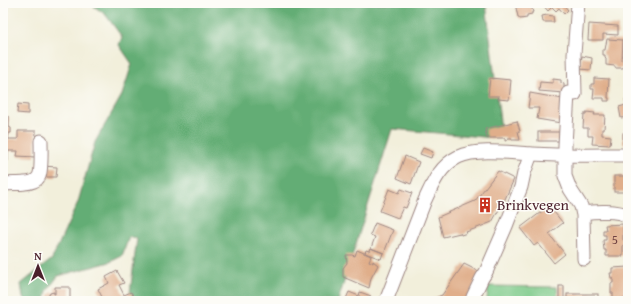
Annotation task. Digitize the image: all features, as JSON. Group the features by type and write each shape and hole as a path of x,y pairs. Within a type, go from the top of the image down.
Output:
{"street":[{"path":"578,3 572,93 565,155 565,176 570,189 581,206 583,213 584,259"},
{"path":"3,184 27,183 35,180 39,176 41,168 41,141"},
{"path":"386,301 425,200 436,177 448,164 458,157 469,154 505,152 565,155 628,155"},
{"path":"473,297 486,272 506,226 521,187 531,154"},
{"path":"506,205 514,187 524,173"},
{"path":"583,213 609,212 627,214"}],"green space":[{"path":"89,3 486,3 501,130 495,138 392,129 338,301 129,301 137,238 129,237 122,256 110,262 58,276 47,291 45,301 26,301 23,298 21,284 52,259 78,202 95,142 122,95 132,64 119,45 122,37 105,14"},
{"path":"488,286 557,287 558,301 487,301"}],"building":[{"path":"515,3 530,3 533,12 532,14 527,15 527,18 520,19 518,17"},
{"path":"541,3 556,3 558,6 562,3 568,10 564,14 559,8 556,11 552,7 548,11"},
{"path":"542,16 553,16 554,22 543,22"},
{"path":"589,24 618,26 618,35 603,34 603,40 588,40"},
{"path":"607,39 623,40 623,68 615,68 615,66 606,65 603,50 605,50"},
{"path":"582,56 592,58 591,70 580,69"},
{"path":"490,78 511,80 509,100 498,99 499,96 488,96"},
{"path":"594,78 609,79 609,101 604,101 604,98 593,98 594,89 591,89 591,84 594,84"},
{"path":"553,79 561,80 561,83 564,84 564,93 539,91 540,82 553,83"},
{"path":"530,93 563,99 560,113 562,114 561,123 537,119 539,108 528,108"},
{"path":"628,98 628,117 621,118 619,107 626,105 625,99"},
{"path":"18,104 28,105 28,114 17,113"},
{"path":"586,112 595,113 594,115 605,115 602,135 611,136 610,145 592,144 593,136 588,136 588,128 583,128 584,114 586,114"},
{"path":"3,116 9,117 9,127 11,128 11,133 9,133 8,139 18,139 18,131 36,131 35,157 17,156 18,151 8,151 8,161 3,161"},
{"path":"517,121 520,131 518,131 520,140 512,140 512,138 508,138 508,140 505,141 505,138 487,138 485,129"},
{"path":"538,132 561,132 561,141 538,141"},
{"path":"623,133 628,133 628,144 623,144"},
{"path":"423,148 433,152 431,158 420,154"},
{"path":"405,156 419,162 411,184 397,178"},
{"path":"42,166 57,167 56,177 42,177"},
{"name":"Brinkvegen","path":"498,171 514,179 492,222 461,235 460,233 443,237 438,217 475,201"},
{"path":"614,176 628,176 628,192 614,192"},
{"path":"389,189 399,193 401,189 412,193 406,208 403,207 398,218 380,211"},
{"path":"549,206 563,223 549,234 565,254 554,263 538,243 534,246 520,228"},
{"path":"375,223 393,230 384,253 371,248 375,237 370,235"},
{"path":"623,224 623,240 625,240 625,245 623,245 623,256 606,256 603,240 606,240 606,235 603,235 603,230 606,230 605,225"},
{"path":"370,248 383,253 381,259 365,253 366,250 369,251"},
{"path":"357,250 371,256 369,261 373,263 373,261 378,265 371,278 369,288 343,277 343,268 347,263 346,255 355,256"},
{"path":"464,264 480,272 467,301 428,301 442,295"},
{"path":"628,267 628,298 613,299 613,293 611,293 611,283 613,283 613,278 611,278 610,273 612,273 612,268"},
{"path":"117,271 124,283 119,285 124,295 131,292 136,301 104,301 98,289 109,283 106,277"},
{"path":"559,286 564,286 564,301 559,301"},
{"path":"55,287 70,287 70,301 49,301 49,294 54,292 55,294"},
{"path":"349,292 359,296 360,292 371,296 369,301 345,301"},
{"path":"567,294 598,294 598,301 567,301"}],"place":[{"name":"Brinkvegen","path":"485,205"}]}
